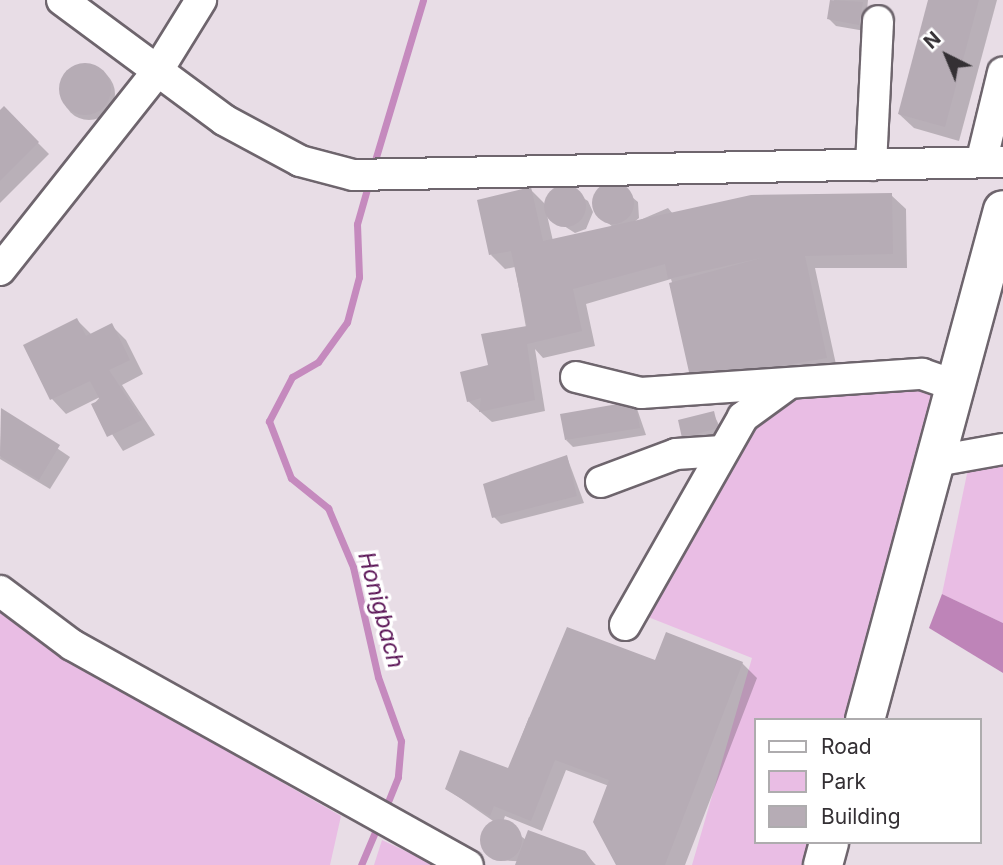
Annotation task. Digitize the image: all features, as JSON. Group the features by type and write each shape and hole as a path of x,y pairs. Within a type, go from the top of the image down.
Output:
{"main road":[{"path":"866,718 1003,210"},
{"path":"823,865 828,844"}],"street":[{"path":"62,0 156,73 300,161 353,175 871,165 992,160 1003,72"},
{"path":"0,270 156,73 201,0"},
{"path":"871,165 877,21"},
{"path":"576,377 641,393 922,374 956,386"},
{"path":"625,625 743,417 788,385"},
{"path":"936,461 1003,449"},
{"path":"601,482 676,454 722,451"},
{"path":"0,591 72,645 369,814 468,865"}],"green space":[{"path":"919,388 937,397 849,718 754,718 754,844 813,844 807,865 692,865 752,658 648,617 749,429 790,395"},
{"path":"1003,465 1003,623 942,594 968,469"},
{"path":"0,608 55,653 341,816 330,865 0,865"},
{"path":"382,840 435,865 374,865"}],"shaded area":[{"path":"942,594 1003,623 1003,673 929,628"}],"building":[{"path":"830,0 863,2 859,25 827,19"},
{"path":"928,0 979,0 945,127 898,114"},
{"path":"85,63 95,65 103,71 109,79 109,99 103,107 95,113 85,115 75,113 67,107 61,99 59,89 61,79 67,71 75,65"},
{"path":"4,106 39,142 0,181 0,110"},
{"path":"613,182 628,188 634,203 628,218 613,224 598,218 592,203 598,188"},
{"path":"565,185 580,191 586,206 580,221 565,227 550,221 544,206 550,191"},
{"path":"531,187 543,241 751,195 892,193 893,254 805,256 827,358 691,381 669,283 765,257 668,279 665,264 573,289 582,331 527,344 535,400 479,412 481,398 467,402 460,372 488,365 481,334 527,326 511,251 489,255 477,200"},
{"path":"77,318 86,336 112,323 130,360 109,370 142,420 107,437 91,404 100,400 90,381 50,400 23,345"},
{"path":"635,401 640,428 565,440 560,414"},
{"path":"1,408 60,445 39,480 0,456"},
{"path":"714,411 718,428 682,438 678,420"},
{"path":"567,455 577,496 492,518 483,484"},
{"path":"567,627 655,660 666,632 743,662 665,865 616,865 593,822 609,780 555,760 531,821 494,806 490,816 445,789 460,750 508,768"},
{"path":"501,819 516,825 522,840 516,855 501,861 486,855 480,840 486,825"},
{"path":"528,830 585,851 595,865 515,865"}],"waterway":[{"name":"Honigbach","path":"373,167 423,0"},
{"name":"Honigbach","path":"369,182 357,224 359,277 347,322 318,362 292,377 269,421 291,478 328,508 353,567 378,677 401,741 398,777 384,811"},
{"name":"Honigbach","path":"361,865 378,825"}]}
